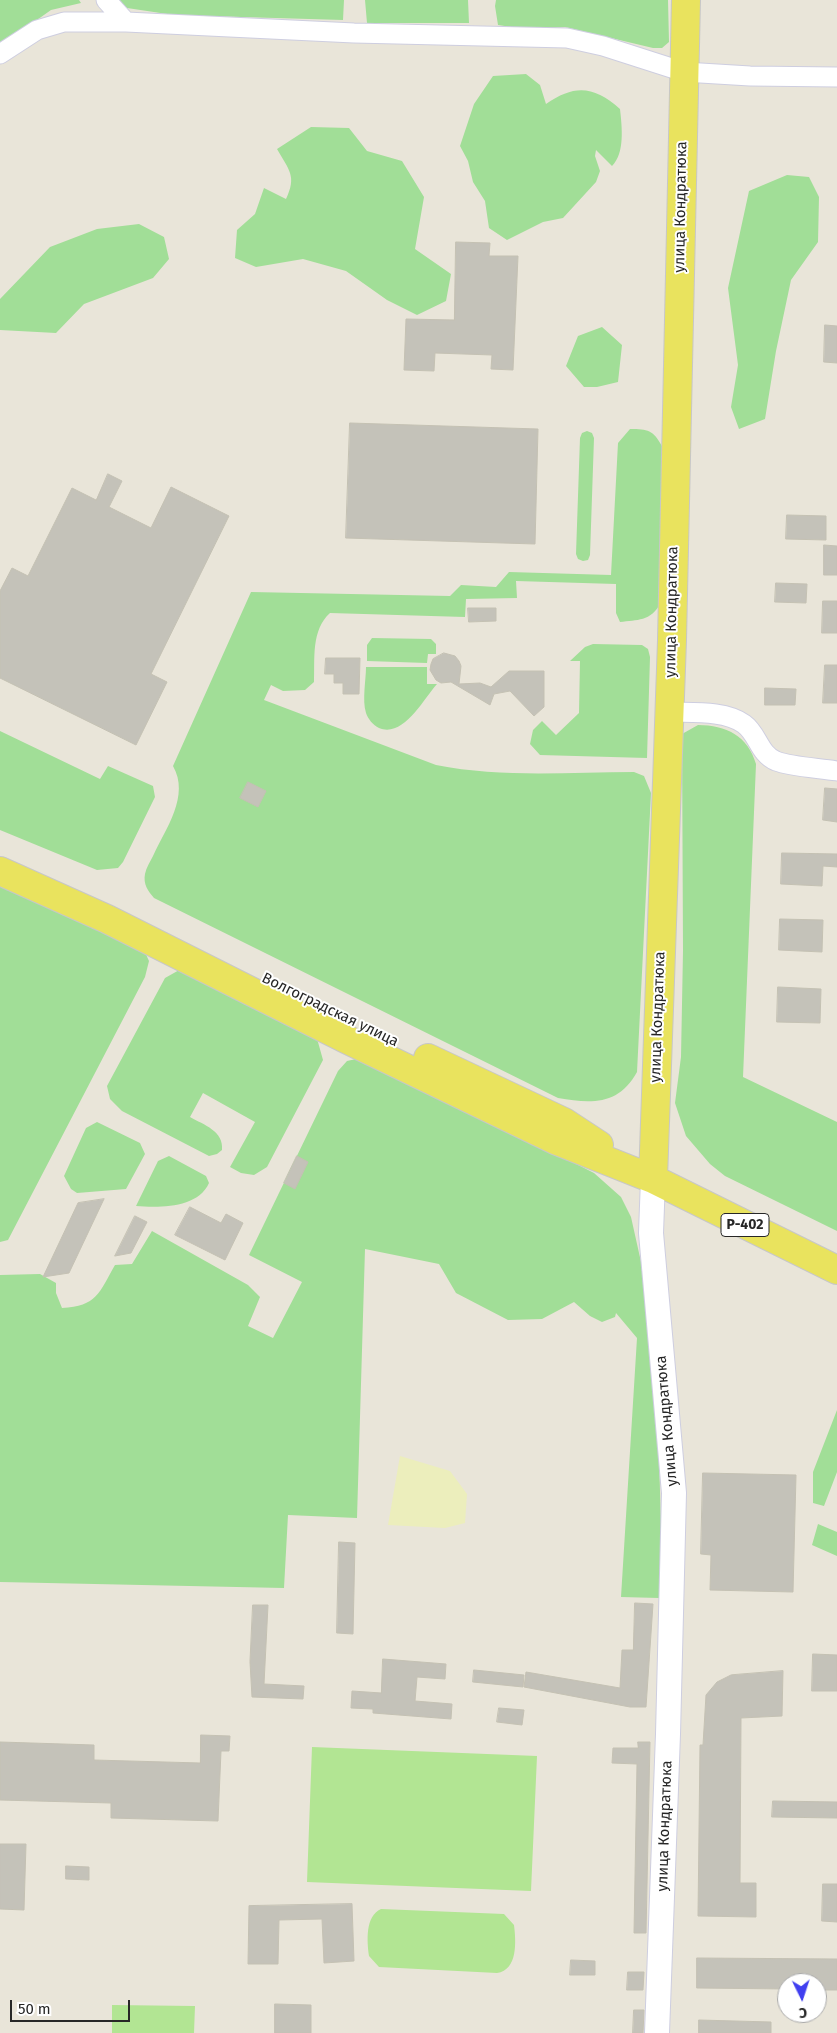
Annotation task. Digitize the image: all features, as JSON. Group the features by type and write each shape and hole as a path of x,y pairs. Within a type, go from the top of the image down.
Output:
{"main road":[{"name":"улица Кондратюка","path":"653,1179 669,712 686,0"},
{"name":"Волгоградская улица","path":"0,853 115,903 352,1022 564,1122 653,1179"},
{"name":"Волгоградская улица","path":"0,871 107,919 346,1039 546,1136 653,1179 837,1270"}],"street":[{"path":"106,0 126,22"},
{"path":"0,54 37,30 64,22 126,22 354,33 567,38 603,46 684,72 750,76 837,77"},
{"path":"669,712 712,714 731,718 745,724 764,753 776,761 837,771"},
{"name":"улица Кондратюка","path":"653,1179 651,1233 674,1493 668,1734 657,2033"}],"green space":[{"path":"0,0 79,0 81,3 51,10 0,46"},
{"path":"119,0 344,0 343,20 174,15 127,8"},
{"path":"365,0 468,0 469,23 367,23"},
{"path":"496,0 668,0 669,42 662,48 653,48 565,27 525,29 498,25"},
{"path":"526,74 540,85 546,104 566,93 584,90 593,92 611,101 620,109 621,147 612,166 596,150 595,156 600,171 596,182 563,218 543,222 507,240 489,228 485,201 473,182 468,161 460,146 474,104 493,76"},
{"path":"311,127 349,128 367,151 402,161 424,197 415,249 451,274 446,301 417,315 387,300 346,271 303,259 256,267 235,258 237,230 255,214 264,188 286,199 291,184 290,173 277,149"},
{"path":"787,175 809,177 819,197 818,242 791,280 776,351 765,419 739,429 731,407 738,365 728,288 749,191"},
{"path":"139,224 164,237 169,259 153,278 84,304 56,333 0,330 0,299 50,247 97,229"},
{"path":"602,327 622,345 618,382 597,387 584,387 566,366 578,336"},
{"path":"630,429 641,429 653,434 662,446 660,604 648,617 620,622 616,613 616,584 516,581 517,598 466,599 465,617 330,613 324,620 317,636 314,655 314,682 305,690 283,691 271,685 264,700 436,765 485,772 634,772 644,776 651,793 637,1072 622,1091 613,1096 604,1100 582,1101 558,1098 154,898 147,887 145,878 147,867 170,823 178,800 178,777 173,766 251,592 450,596 461,585 496,587 509,572 611,575 618,443"},
{"path":"587,431 592,433 594,438 590,555 588,560 583,561 578,559 576,554 580,438 582,433"},
{"path":"372,638 431,639 436,644 436,654 428,654 427,663 367,661 367,645"},
{"path":"593,644 642,645 648,649 650,657 647,758 540,755 530,744 533,730 542,721 556,735 579,713 580,661 570,661 585,647"},
{"path":"366,667 427,667 427,684 437,684 419,708 404,723 388,730 379,728 369,720 366,713 364,696"},
{"path":"698,725 718,727 742,739 748,746 756,764 743,1077 837,1122 837,1231 725,1176 710,1164 686,1136 675,1103 681,1057 683,951 682,734"},
{"path":"0,731 100,779 108,766 153,786 155,797 123,862 118,868 97,870 0,830"},
{"path":"0,885 143,948 149,961 145,977 8,1240 0,1242"},
{"path":"181,969 316,1035 323,1060 267,1167 254,1175 241,1173 230,1167 255,1122 203,1093 190,1117 212,1129 220,1138 222,1150 217,1154 209,1156 122,1111 110,1099 107,1086 165,978"},
{"path":"365,1057 594,1173 621,1197 631,1217 641,1262 658,1421 661,1526 659,1598 621,1597 637,1338 616,1313 615,1317 602,1322 590,1316 574,1302 542,1319 508,1320 456,1293 439,1264 365,1249 357,1518 288,1515 284,1588 0,1582 0,1275 40,1274 56,1283 56,1293 62,1308 74,1307 90,1301 96,1296 115,1265 132,1264 152,1231 248,1285 260,1297 248,1326 273,1338 302,1282 249,1255 338,1071 347,1061"},
{"path":"97,1122 140,1143 145,1154 126,1189 77,1193 71,1189 64,1176 86,1128"},
{"path":"169,1156 206,1176 209,1183 204,1191 187,1202 177,1205 136,1206 158,1161"},
{"path":"837,1410 837,1472 824,1506 813,1503 813,1472"},
{"path":"818,1524 837,1532 837,1556 812,1545"},
{"path":"312,1747 537,1756 531,1891 307,1882"},
{"path":"381,1909 504,1914 514,1925 515,1946 512,1961 504,1971 497,1973 379,1967 369,1956 368,1930 372,1917"},
{"path":"112,2005 195,2006 194,2033 112,2033"}],"sand":[{"path":"400,1456 450,1471 467,1494 465,1523 445,1528 388,1525"}],"building":[{"path":"456,242 490,243 489,256 518,256 513,370 491,369 492,355 435,353 434,371 404,370 406,319 454,320"},
{"path":"825,325 837,326 837,363 824,362"},
{"path":"350,423 538,429 535,544 346,538"},
{"path":"108,474 122,481 109,507 151,528 171,487 229,516 151,674 167,682 136,745 0,678 0,591 12,568 28,576 72,488 96,500"},
{"path":"787,515 826,516 826,540 786,539"},
{"path":"824,545 837,546 837,575 824,575"},
{"path":"776,583 807,584 806,603 775,602"},
{"path":"823,601 837,601 837,633 822,633"},
{"path":"468,608 496,608 496,621 469,622"},
{"path":"444,653 455,656 459,661 461,666 459,684 480,683 491,687 509,671 544,671 544,707 534,716 510,691 494,694 490,705 451,682 441,683 436,680 430,670 433,659"},
{"path":"326,658 360,658 359,694 343,694 343,683 334,683 334,674 325,674"},
{"path":"825,665 837,665 837,703 823,703"},
{"path":"765,688 796,689 795,705 765,705"},
{"path":"248,782 266,791 258,807 240,798"},
{"path":"825,788 837,789 837,822 823,820"},
{"path":"782,853 837,854 837,867 823,866 822,886 781,884"},
{"path":"780,919 823,920 822,952 779,950"},
{"path":"778,987 821,989 820,1023 777,1022"},
{"path":"297,1156 308,1162 295,1189 284,1183"},
{"path":"104,1199 69,1273 43,1277 78,1203"},
{"path":"190,1207 221,1223 226,1214 243,1223 225,1260 175,1235"},
{"path":"135,1216 147,1222 131,1253 115,1256"},
{"path":"703,1473 796,1475 793,1592 710,1590 711,1555 701,1554"},
{"path":"339,1542 355,1543 353,1634 337,1633"},
{"path":"635,1603 653,1604 646,1707 630,1707 524,1687 526,1672 620,1688 622,1650 633,1650"},
{"path":"253,1605 268,1605 264,1684 304,1686 303,1699 252,1697 250,1662"},
{"path":"813,1654 837,1655 837,1691 812,1691"},
{"path":"383,1659 446,1664 445,1679 417,1677 415,1701 452,1704 451,1719 373,1713 373,1709 351,1708 352,1691 381,1693"},
{"path":"474,1670 524,1675 523,1687 473,1682"},
{"path":"783,1671 782,1716 741,1718 740,1883 756,1883 756,1917 698,1916 700,1745 703,1745 706,1695 717,1682 731,1675"},
{"path":"499,1708 524,1710 522,1725 497,1722"},
{"path":"201,1735 230,1736 229,1751 221,1751 218,1821 111,1818 111,1803 0,1800 0,1742 94,1745 94,1760 200,1763"},
{"path":"638,1742 650,1742 646,1933 634,1933 637,1764 612,1763 613,1748 638,1748"},
{"path":"773,1801 837,1802 837,1818 772,1817"},
{"path":"0,1844 26,1844 24,1910 0,1909"},
{"path":"66,1866 89,1867 89,1880 66,1879"},
{"path":"823,1884 837,1884 837,1922 822,1921"},
{"path":"352,1904 354,1961 324,1963 322,1919 279,1920 278,1964 248,1964 249,1906"},
{"path":"697,1958 837,1959 837,1990 827,1990 827,1973 777,1973 777,1989 697,1988"},
{"path":"571,1960 595,1961 595,1975 570,1975"},
{"path":"628,1972 644,1972 643,1990 627,1990"},
{"path":"275,2004 311,2005 311,2033 275,2033"},
{"path":"634,2010 644,2010 643,2033 633,2033"},
{"path":"699,2020 771,2022 771,2033 699,2033"}]}
